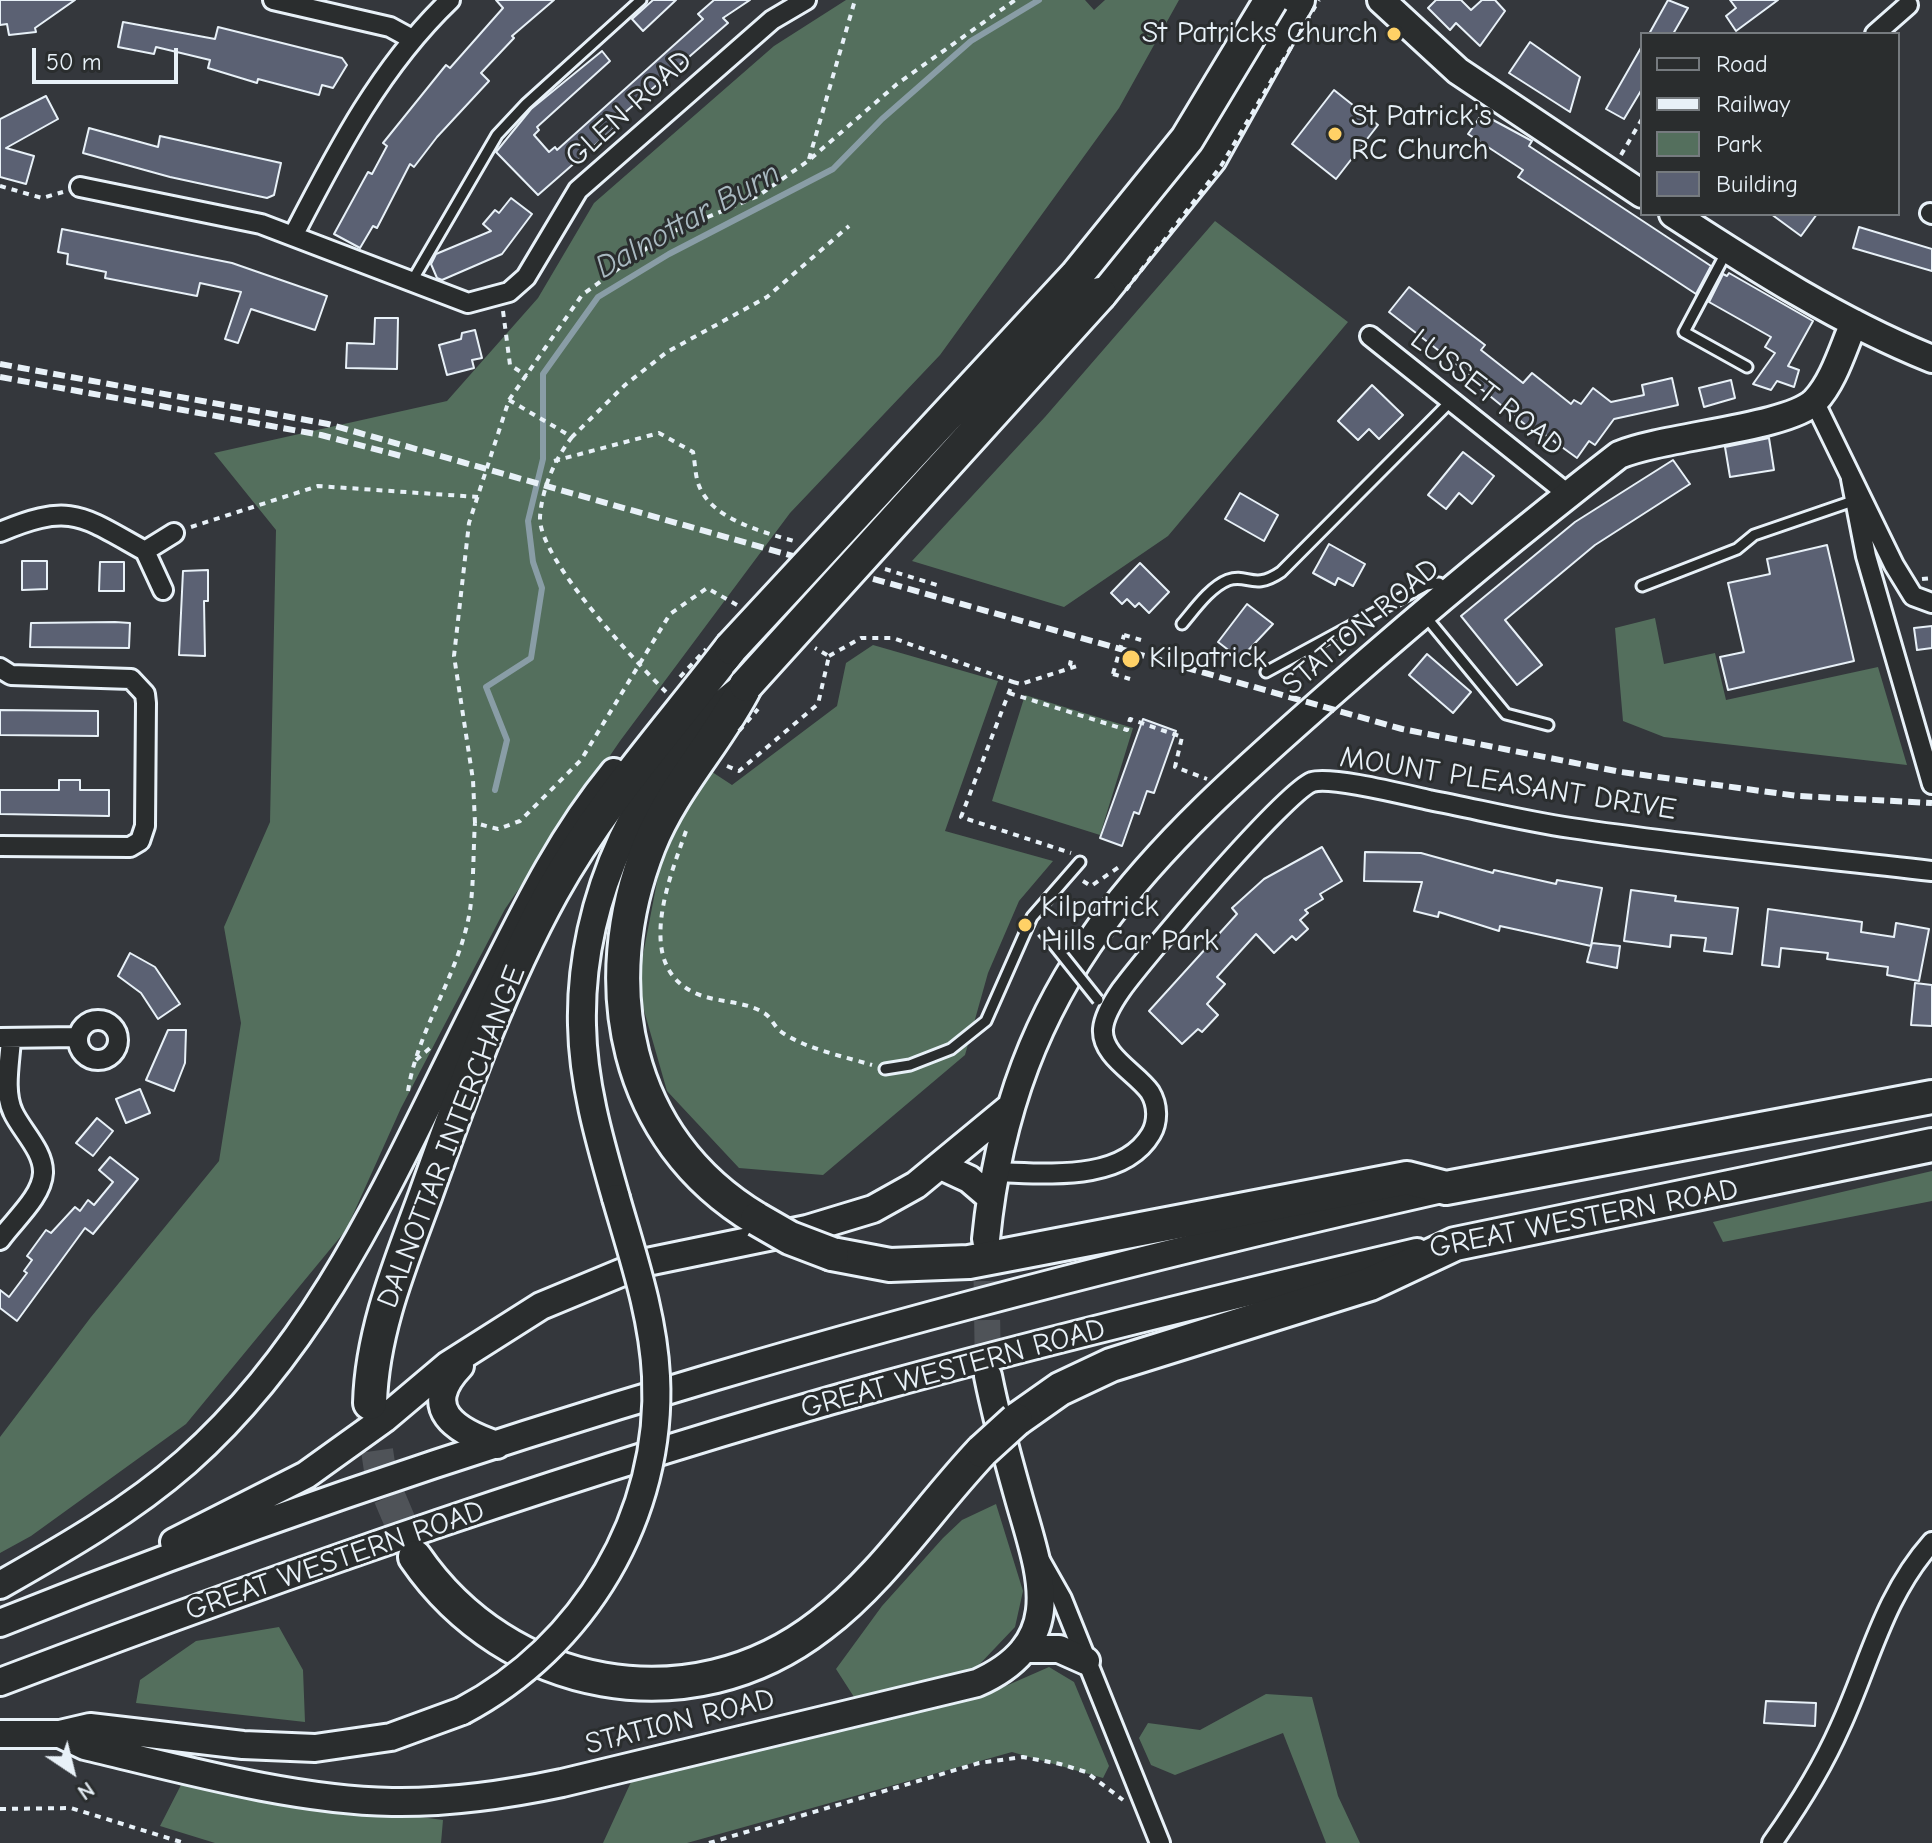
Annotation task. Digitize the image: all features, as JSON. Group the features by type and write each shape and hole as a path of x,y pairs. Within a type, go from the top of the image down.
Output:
{"highway":[{"name":"DALNOTTAR INTERCHANGE","path":"370,1403 373,1363 392,1287 501,992 553,891 611,800 731,648 1076,276 1187,139 1271,0"},
{"path":"1298,0 1210,158 1051,349 746,685 731,714 678,788 649,845 627,925 621,992 632,1057 659,1119 701,1174 737,1207 790,1238 832,1254 890,1265 945,1265 1407,1178 1446,1188"},
{"name":"GREAT WESTERN ROAD","path":"1446,1188 1932,1097"},
{"name":"GREAT WESTERN ROAD","path":"1455,1244 1932,1145"},
{"path":"415,1557 461,1612 526,1656 596,1678 642,1684 689,1682 740,1670 766,1659 824,1623 872,1578 982,1451 1016,1420 1060,1389 1111,1365 1370,1284 1455,1244"}],"main road":[{"path":"1381,0 1458,71 1640,193"},
{"path":"1682,216 1727,251 1854,323 1932,359"},
{"path":"1814,401 1829,380 1854,323"},
{"name":"STATION ROAD","path":"986,1239 992,1184 1008,1109 1025,1061 1067,975 1143,871 1280,737 1424,614 1619,455 1642,446 1799,412 1814,401"},
{"path":"0,1585 80,1539 153,1489 223,1427 285,1355 324,1301 375,1212 552,859 600,790 649,730 700,671 731,648"},
{"path":"0,1734 60,1734 90,1727 258,1746 315,1748 391,1737 462,1711 528,1669 570,1628 603,1578 638,1502 652,1441 656,1377 645,1299 598,1132 584,1049 584,993 598,907 620,846 646,795 711,711 746,685"},
{"path":"56,1600 306,1475 384,1419 448,1365 541,1306 611,1275 677,1254 846,1219 873,1209 941,1166 1008,1109"},
{"path":"941,1166 969,1179 992,1184"},
{"name":"GREAT WESTERN ROAD","path":"0,1623 56,1600 628,1402 1001,1294 1446,1188"},
{"name":"GREAT WESTERN ROAD","path":"0,1682 380,1543 725,1432 1033,1346 1455,1244"},
{"path":"473,1351 450,1376 442,1391 442,1404 455,1426 465,1434 497,1445"},
{"name":"STATION ROAD","path":"60,1734 85,1746 300,1793 389,1802 473,1798 562,1783 977,1683 995,1674 1024,1649 1033,1635 1041,1606 1037,1556 997,1419 988,1376"},
{"path":"1024,1649 1059,1649 1086,1661"}],"street":[{"path":"273,0 390,27 412,39"},
{"path":"293,236 347,129 412,39 450,0"},
{"name":"GLEN ROAD","path":"501,296 526,277 578,190 772,20 806,0"},
{"path":"1877,32 1908,5"},
{"path":"80,187 261,224 468,303 501,296"},
{"name":"LUSSET ROAD","path":"1370,336 1569,495"},
{"path":"1814,401 1913,596 1932,603"},
{"path":"1851,479 1853,501 1932,784"},
{"path":"0,532 44,515 77,515 145,551 163,590"},
{"path":"145,551 174,533"},
{"path":"0,668 11,675 131,679 145,694 146,703 145,826 140,841 130,847 0,846"},
{"name":"MOUNT PLEASANT DRIVE","path":"1104,1005 1120,991 1257,832 1297,790 1314,781 1363,787 1570,828 1932,871"},
{"path":"992,1184 1107,1167 1133,1155 1147,1140 1156,1125 1156,1108 1150,1092 1126,1070 1102,1038 1104,1005"},
{"path":"1,1235 34,1195 43,1173 37,1152 11,1110 6,1038 78,1037"},
{"path":"1772,1843 1823,1763 1884,1619 1916,1560 1932,1542"},
{"path":"1037,1556 1062,1599 1160,1843"}],"lane":[{"path":"412,281 497,135 526,104 641,0"},
{"path":"1727,251 1684,332 1747,367"},
{"path":"1182,624 1222,583 1231,579 1261,584 1281,572 1452,400"},
{"path":"1642,586 1737,549 1754,535 1853,501"},
{"path":"1266,672 1426,585 1439,583 1450,593"},
{"path":"1424,614 1506,714 1548,725"},
{"path":"885,1069 910,1065 951,1049 986,1021 1009,975 1019,938 1032,917 1080,862"},
{"path":"1032,917 1104,1005"}],"path":[{"path":"808,161 855,0"},
{"path":"406,1103 415,1061 439,1004 470,911 475,823 473,780 454,656 469,523 509,400 582,295 665,235 758,196 808,161 897,84 1015,0"},
{"path":"1611,173 1640,122"},
{"path":"0,186 42,198 80,187"},
{"path":"666,692 554,559 540,519 554,461 572,437 625,385 667,352 767,297 849,226"},
{"path":"501,296 510,365 527,376"},
{"path":"509,400 572,437"},
{"path":"554,461 659,433 693,452 698,485 713,505 746,526"},
{"path":"174,533 318,486 478,497"},
{"path":"1130,679 1113,674 1124,635 1141,640"},
{"path":"829,656 861,638 893,638 1021,684 1077,666 1070,664 1071,660"},
{"path":"475,823 498,829 520,821 581,760 641,666"},
{"path":"1013,682 961,817 1069,851 1080,862"},
{"path":"1009,693 1127,730 1130,719 1182,737 1175,767 1209,780"},
{"path":"719,775 727,766"},
{"path":"691,818 666,888 660,943 666,965 676,981 695,993 765,1013 780,1031 818,1048 885,1069"},
{"path":"1071,873 1091,886 1120,866"},
{"path":"709,1843 979,1763 1023,1757 1086,1772 1118,1797 1147,1810"},
{"path":"0,1809 71,1808 184,1843"}],"green space":[{"path":"846,0 1085,0 1094,10 1105,0 1179,0 1119,108 940,355 790,513 620,741 505,909 401,1108 346,1230 186,1424 31,1536 0,1553 0,1437 91,1317 219,1161 241,1023 224,927 270,822 276,530 214,453 447,401 538,298 594,203 774,46"},
{"path":"1215,221 1348,322 1168,536 1064,607 912,561 1045,417"},
{"path":"1655,618 1664,664 1715,653 1726,700 1878,667 1907,765 1664,737 1623,721 1615,628"},
{"path":"873,645 998,681 945,831 1053,861 1019,901 988,973 965,1055 823,1175 739,1168 667,1091 637,986 660,866 706,768 732,785 837,706 846,663"},
{"path":"1025,695 1133,728 1100,835 992,801"},
{"path":"1932,1171 1932,1201 1723,1242 1713,1222"},
{"path":"996,1504 1023,1591 1015,1627 976,1668 854,1697 836,1669 882,1606 962,1520"},
{"path":"279,1627 303,1670 305,1722 136,1703 140,1680 196,1641"},
{"path":"1049,1667 1074,1682 1109,1766 1103,1778 1012,1752 687,1843 603,1843 631,1782 983,1696"},
{"path":"1266,1694 1312,1697 1338,1796 1360,1843 1326,1843 1283,1733 1175,1775 1151,1765 1139,1738 1148,1723 1200,1730"},
{"path":"181,1785 443,1820 441,1843 215,1843 160,1826"}],"building":[{"path":"0,0 75,0 35,28 36,32 9,35 7,24 0,25"},
{"path":"496,0 554,0 512,36 514,38 481,73 489,81 414,167 410,164 377,228 373,226 360,248 334,234 368,172 372,174 387,146 383,143 446,65 450,68 503,8"},
{"path":"653,0 676,0 643,31 632,19"},
{"path":"714,0 750,0 723,18 728,23 614,122 618,125 538,195 496,152 531,109 602,51 610,61 537,127 539,130 534,135 549,152 555,147 557,150 703,19 698,14"},
{"path":"1436,0 1461,0 1471,10 1482,0 1495,0 1505,11 1480,46 1456,23 1450,30 1428,8"},
{"path":"1668,0 1688,8 1674,32 1650,32"},
{"path":"1730,0 1778,0 1736,31 1726,16 1736,8"},
{"path":"123,22 215,39 218,27 342,58 347,65 333,88 322,85 319,95 258,79 257,83 208,68 210,60 156,47 154,54 118,47"},
{"path":"1530,42 1580,77 1570,112 1509,73"},
{"path":"1640,50 1640,92 1624,119 1606,109"},
{"name":"St Patrick's RC Church","path":"1334,90 1378,125 1336,179 1292,144"},
{"path":"46,96 58,119 6,148 34,156 26,184 0,177 0,119"},
{"path":"1482,114 1532,141 1529,146 1711,266 1696,294 1518,177 1523,170 1468,134"},
{"path":"89,128 158,147 160,136 281,163 274,195 267,198 170,177 83,153"},
{"path":"511,198 532,214 502,254 442,280 437,278 431,264 436,254 491,231 483,224 495,210 499,213"},
{"path":"1774,216 1816,216 1801,236"},
{"path":"1859,227 1932,249 1932,271 1853,248"},
{"path":"62,229 232,263 327,296 315,330 251,309 238,343 225,339 241,292 200,283 197,296 105,278 106,272 67,264 68,254 58,252"},
{"path":"1729,273 1813,321 1788,366 1799,370 1794,387 1777,381 1771,390 1753,384 1775,353 1765,347 1771,337 1709,302 1723,274 1727,276"},
{"path":"1409,287 1485,345 1481,350 1523,383 1532,373 1571,404 1574,400 1581,404 1593,388 1611,402 1644,395 1642,385 1672,378 1678,405 1614,419 1595,445 1589,441 1577,458 1530,424 1528,427 1480,388 1483,385 1389,312"},
{"path":"375,318 398,318 397,369 346,368 347,343 374,344"},
{"path":"475,330 482,358 472,360 474,368 447,375 439,345 461,339 462,333"},
{"path":"1731,380 1735,398 1704,407 1699,388"},
{"path":"1372,385 1403,415 1379,439 1369,429 1358,440 1338,421"},
{"path":"1769,438 1774,470 1730,477 1725,447"},
{"path":"1463,452 1494,476 1472,504 1459,493 1446,509 1428,495"},
{"path":"1673,460 1690,484 1595,545 1505,620 1542,665 1517,685 1461,616 1575,522"},
{"path":"1240,493 1278,515 1264,541 1225,519"},
{"path":"1329,544 1365,564 1353,586 1338,578 1335,585 1313,573"},
{"path":"1827,545 1854,661 1728,690 1720,657 1744,652 1728,583 1770,574 1767,559"},
{"path":"22,561 47,561 47,589 22,590"},
{"path":"100,562 124,562 124,591 99,591"},
{"path":"1140,563 1169,592 1149,613 1139,603 1135,607 1127,599 1122,604 1111,593"},
{"path":"208,570 208,601 204,601 205,656 179,655 183,571"},
{"path":"1247,604 1273,624 1240,659 1218,642"},
{"path":"31,623 130,623 129,648 30,647"},
{"path":"1932,626 1932,648 1917,650 1914,628"},
{"path":"1427,654 1471,692 1453,713 1409,675"},
{"path":"0,710 98,711 98,736 0,735"},
{"path":"1143,719 1176,731 1154,793 1147,791 1139,814 1134,812 1122,846 1100,838"},
{"path":"59,780 80,780 80,790 109,790 109,816 0,814 0,790 59,790"},
{"path":"1322,847 1342,881 1320,894 1323,899 1305,910 1308,913 1300,920 1308,929 1296,940 1292,936 1274,953 1256,934 1217,977 1225,984 1207,1004 1218,1015 1202,1032 1198,1029 1182,1044 1149,1011 1237,914 1232,908 1264,879"},
{"path":"1365,852 1421,853 1493,873 1494,870 1556,884 1557,880 1602,888 1591,946 1500,926 1499,931 1439,912 1438,917 1414,911 1422,882 1364,881"},
{"path":"1631,890 1676,896 1675,901 1738,908 1732,954 1704,951 1706,938 1671,935 1670,947 1624,941"},
{"path":"1768,909 1862,922 1861,932 1894,937 1896,923 1929,929 1919,981 1887,975 1888,967 1827,959 1828,953 1781,948 1779,967 1762,965"},
{"path":"1592,943 1620,946 1617,968 1587,962"},
{"path":"130,953 155,967 180,1004 158,1019 141,993 118,976"},
{"path":"1915,983 1932,985 1932,1026 1911,1025"},
{"path":"168,1030 186,1030 185,1063 174,1091 146,1080"},
{"path":"140,1089 150,1113 126,1123 116,1099"},
{"path":"97,1118 113,1131 93,1156 76,1143"},
{"path":"110,1157 138,1179 93,1234 85,1228 17,1321 0,1308 0,1290 9,1297 27,1273 24,1271 32,1260 27,1256 46,1230 51,1233 75,1207 80,1211 88,1200 94,1205 113,1182 99,1170"},
{"path":"1766,1701 1816,1703 1815,1726 1764,1723"}],"waterway":[{"name":"Dalnottar Burn","path":"495,790 507,740 486,687 531,658 542,588 533,562 528,521 543,459 543,374 598,297 669,254 833,169 882,119 971,41 1039,0"}],"tunnel":[{"path":"986,1242 988,1376"},
{"path":"370,1403 381,1477 415,1557"}],"railway":[{"path":"0,364 328,424 1402,729 1621,772 1798,796 1932,803"},
{"path":"0,377 321,435 401,456"}],"place":[{"name":"St Patricks Church","path":"1394,34"},
{"name":"St Patrick's RC Church","path":"1335,134"},
{"name":"Kilpatrick","path":"1131,659"},
{"name":"Kilpatrick Hills Car Park","path":"1025,925"}]}
